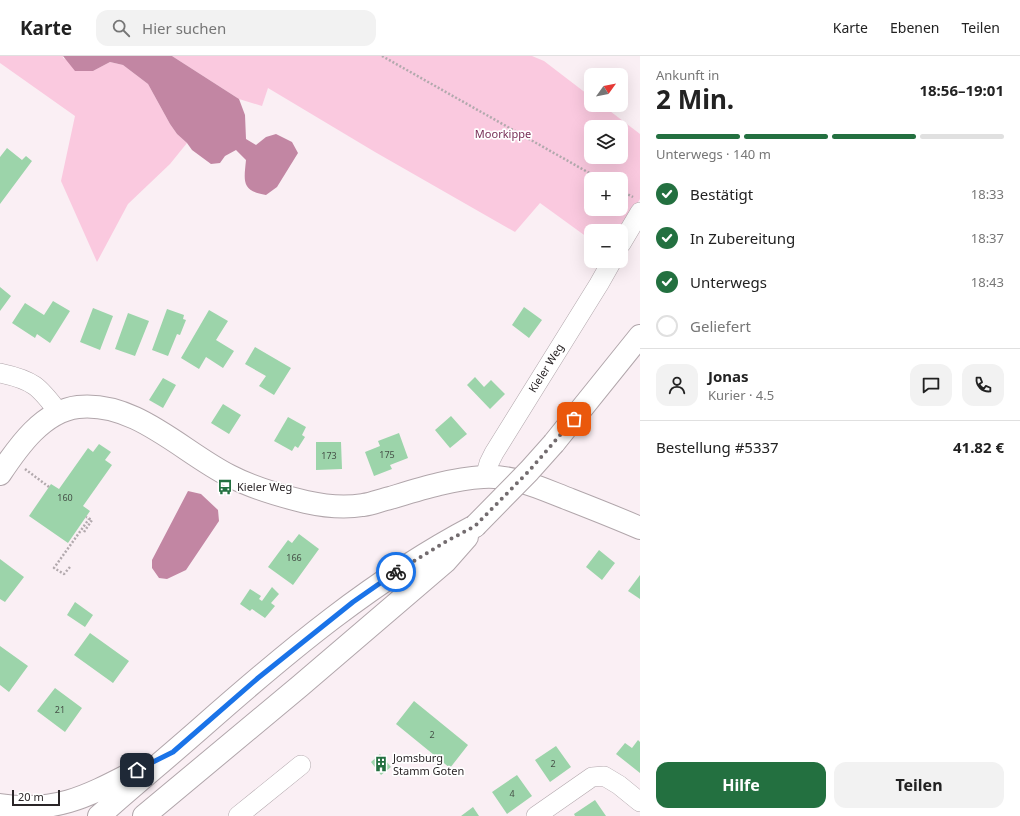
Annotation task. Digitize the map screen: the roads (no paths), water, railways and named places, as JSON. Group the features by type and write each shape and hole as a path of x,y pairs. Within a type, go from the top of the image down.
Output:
{"main road":[{"path":"144,816 294,691 445,562 475,526 516,486 554,443 640,336"},
{"path":"6,466 24,441 40,426 59,413 77,407 99,407 116,410 137,419 229,476 270,492 307,502 325,505 363,505 449,482 485,477 504,478 524,482 640,528"},
{"path":"99,816 258,678 353,602 395,573 447,541 475,526"},
{"path":"0,806 34,808 68,802 101,789 173,752"}],"street":[{"path":"628,232 640,212"},
{"name":"Kieler Weg","path":"485,477 494,453 608,268"},
{"path":"0,373 17,377 39,388 59,413"},
{"path":"238,816 301,765"},
{"path":"536,816 592,777 604,776 619,785 640,802"}],"place":[{"name":"Kieler Weg","path":"225,487"},
{"name":"Jomsburg Stamm Goten","path":"381,764"}],"park label":[{"name":"Moorkippe","path":"503,134"}]}
